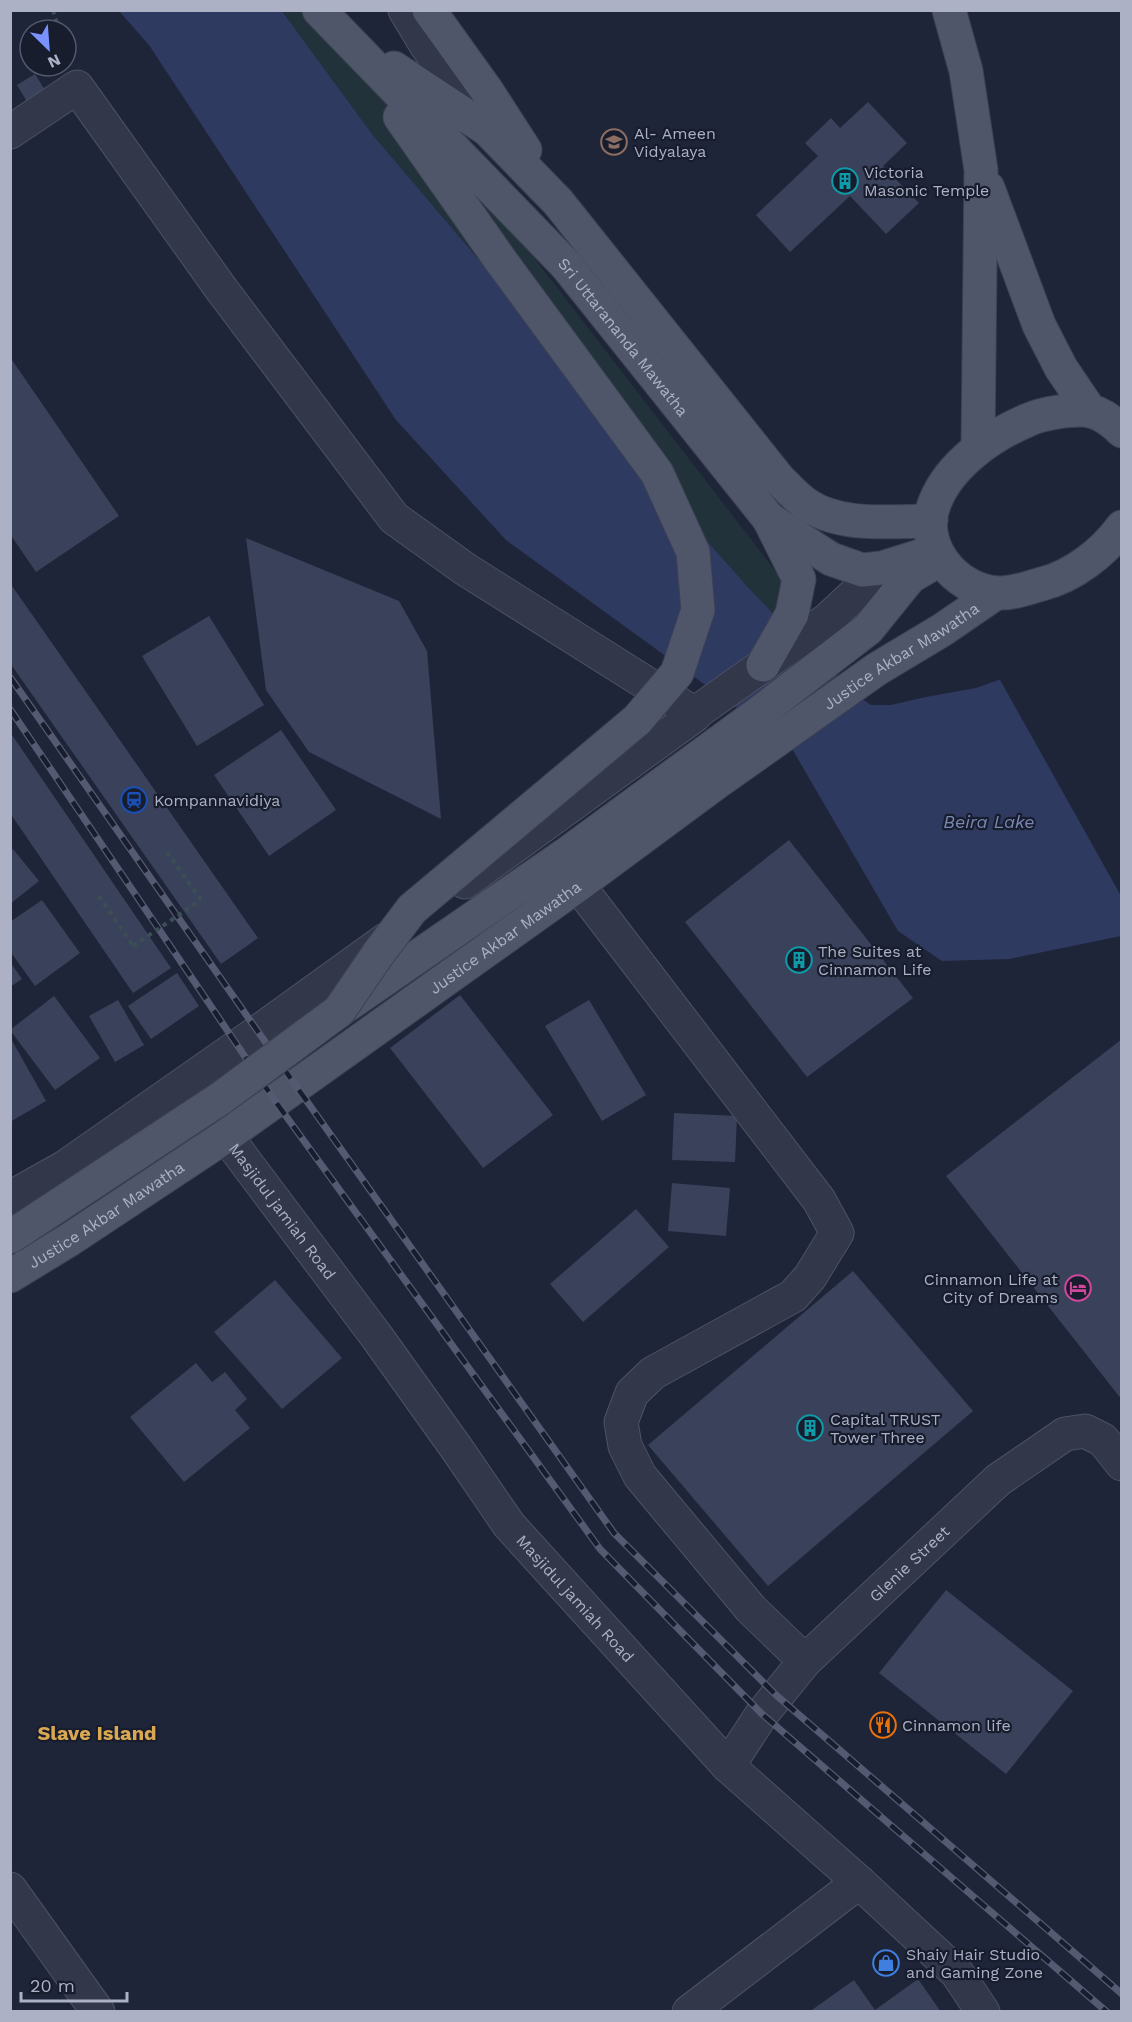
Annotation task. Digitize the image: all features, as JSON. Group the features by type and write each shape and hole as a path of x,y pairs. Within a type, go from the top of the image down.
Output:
{"main road":[{"path":"429,10 487,91 558,202"},
{"path":"949,10 966,71 981,170 978,447"},
{"name":"Sri Uttarananda Mawatha","path":"329,21 488,130 558,202 778,478 806,505 828,515 936,544"},
{"name":"Sri Uttarananda Mawatha","path":"329,21 566,265 769,519 831,559 862,570 882,568 936,544"},
{"path":"329,21 657,473 693,552 698,610 677,673 636,720 412,909 339,1011"},
{"path":"981,170 1039,325 1061,368 1090,411"},
{"path":"1120,532 1101,550 1071,572 1052,582 1014,592 996,593 968,586 954,576 936,544 934,502 948,480 978,447 1006,429 1033,417 1059,412 1090,411 1109,419 1122,431"},
{"path":"763,665 792,614 799,579 769,519"},
{"name":"Justice Akbar Mawatha","path":"10,1237 221,1098 339,1011 574,849 759,713 868,629 936,544"},
{"name":"Justice Akbar Mawatha","path":"10,1276 69,1240 226,1136 877,669 942,630 996,593"}],"street":[{"path":"405,10 426,45 488,130"},
{"path":"10,132 77,87 222,290 394,518 465,569 580,643 696,713"},
{"path":"10,1198 65,1167 258,1032 827,620 856,593 876,584 910,577"},
{"path":"578,885 819,1200 837,1233 810,1277 793,1296 653,1373 632,1393 621,1422 625,1446 640,1476 751,1610 805,1660"},
{"name":"Masjidul jamiah Road","path":"226,1136 377,1337 509,1526 728,1766 957,1973 983,2011"},
{"name":"Glenie Street","path":"728,1766 762,1714 805,1660 998,1480 1065,1434 1085,1431 1103,1440 1122,1464"},
{"path":"689,2012 859,1882"},
{"path":"10,1889 98,2012"}],"path":[{"path":"99,896 133,946 201,900 167,852"}],"shaded area":[{"path":"282,11 344,11 820,629 801,643 747,586 630,454 485,267 372,134"}],"water":[{"name":"Beira Lake","path":"119,11 282,11 372,134 485,267 630,454 747,586 801,643 820,629 841,685 871,705 891,705 976,688 1121,636 1121,936 1009,959 942,961 898,931 791,747 506,540 396,420 149,45"}],"pier":[{"path":"1122,634 1121,896 999,678"}],"building":[{"path":"28,78 37,78 48,95 29,105 17,85"},
{"name":"Victoria Masonic Temple","path":"868,102 907,143 883,166 919,203 886,234 850,196 790,252 756,215 818,156 805,143 831,118 840,128"},
{"path":"10,357 119,516 36,572 10,534"},
{"path":"246,538 399,601 427,651 441,819 309,752 266,690"},
{"name":"Kompannavidiya","path":"10,583 258,938 221,964 10,663"},
{"path":"209,616 264,705 197,746 142,656"},
{"path":"281,730 336,810 269,856 214,775"},
{"path":"10,732 171,968 133,993 10,813"},
{"name":"The Suites at Cinnamon Life","path":"789,840 913,998 807,1077 685,922"},
{"path":"13,849 39,881 10,904 10,851"},
{"path":"42,900 80,953 35,986 10,951 10,922"},
{"path":"10,962 22,979 10,987"},
{"path":"177,973 199,1006 151,1039 128,1006"},
{"path":"460,995 553,1115 483,1168 390,1048"},
{"path":"54,996 100,1058 55,1090 10,1030"},
{"path":"118,1000 144,1045 115,1062 89,1016"},
{"path":"589,1000 646,1095 602,1121 545,1026"},
{"path":"10,1037 46,1101 10,1122"},
{"name":"Cinnamon Life at City of Dreams","path":"1122,1039 1122,1400 946,1176"},
{"path":"674,1113 737,1116 735,1162 672,1160"},
{"path":"672,1183 730,1188 726,1236 668,1231"},
{"path":"636,1209 669,1247 583,1322 550,1284"},
{"name":"Capital TRUST Tower Three","path":"853,1271 973,1411 768,1586 648,1445"},
{"path":"275,1280 342,1358 282,1409 214,1332"},
{"path":"196,1363 212,1382 225,1372 247,1399 235,1410 250,1428 184,1482 130,1417"},
{"path":"946,1590 1073,1691 1006,1774 879,1673"},
{"path":"918,1979 941,2012 809,2012 854,1980 875,2010"}],"railway":[{"path":"10,677 296,1086 614,1533 776,1695 1122,1994"},
{"path":"10,709 275,1101 600,1549 762,1714 1107,2012"}],"place":[{"name":"Al- Ameen Vidyalaya","path":"614,142"},
{"name":"Victoria Masonic Temple","path":"845,181"},
{"name":"Kompannavidiya","path":"134,800"},
{"name":"The Suites at Cinnamon Life","path":"799,960"},
{"name":"Cinnamon Life at City of Dreams","path":"1078,1288"},
{"name":"Capital TRUST Tower Three","path":"810,1428"},
{"name":"Cinnamon life","path":"883,1725"},
{"name":"Shaiy Hair Studio and Gaming Zone","path":"886,1963"}],"district":[{"name":"Slave Island","path":"97,1733"}]}
